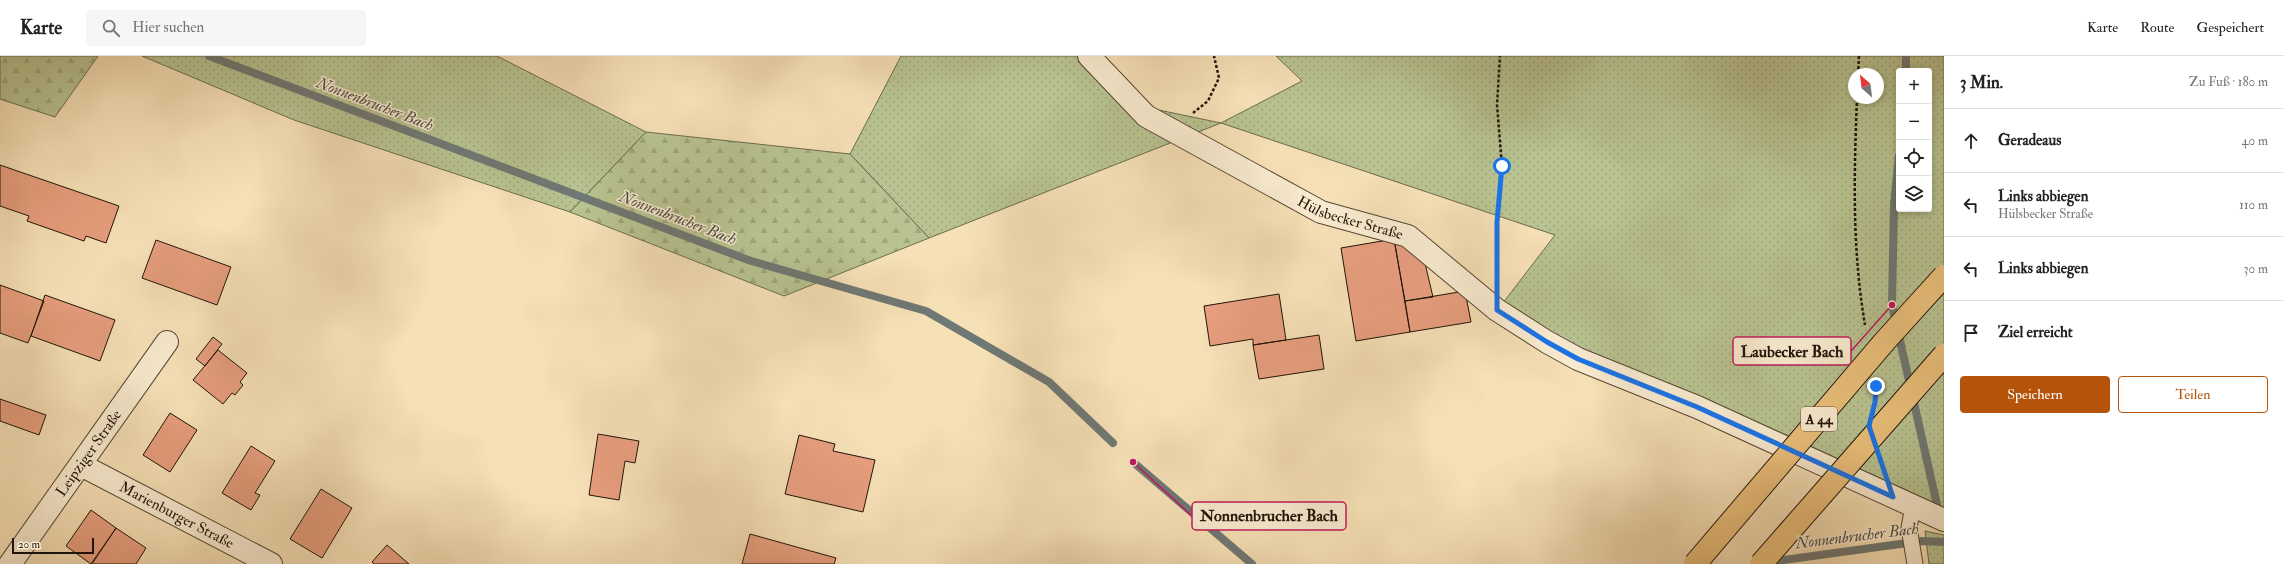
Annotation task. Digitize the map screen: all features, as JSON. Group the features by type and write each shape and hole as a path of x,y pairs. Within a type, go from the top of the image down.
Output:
{"highway":[{"name":"A 44","path":"1695,564 1885,342 1944,276"},
{"path":"1761,564 1944,355"}],"street":[{"name":"Hülsbecker Straße","path":"1089,56 1146,116 1321,212 1408,236 1497,310 1547,342 1578,359 1697,407 1944,520"},
{"name":"Leipziger Straße","path":"10,564 82,465 167,342"},
{"name":"Marienburger Straße","path":"82,465 271,564"}],"lane":[{"path":"1913,506 1909,528 1915,562"}],"path":[{"path":"1189,119 1192,113 1208,101 1219,78 1214,56"},
{"path":"1497,310 1497,222 1502,166 1497,105 1500,56"},
{"path":"1858,68 1859,56"},
{"path":"1857,104 1854,212 1856,254 1865,326"}],"green space":[{"path":"0,56 98,56 55,117 0,99"},
{"path":"142,56 497,56 646,132 570,212 294,120"},
{"path":"901,56 1095,56 1149,108 1221,123 929,238 850,154"},
{"path":"1276,56 1944,56 1944,520 1577,352 1503,303 1555,235 1221,123 1302,81"},
{"path":"646,132 850,154 929,238 784,296 570,212"},
{"path":"1925,531 1944,535 1944,564 1929,564"}],"building":[{"path":"0,165 119,206 106,243 86,236 84,241 27,221 29,216 0,206"},
{"path":"1394,239 1423,255 1433,297 1405,301"},
{"path":"1394,239 1410,332 1356,341 1341,248"},
{"path":"156,240 231,267 217,305 142,278"},
{"path":"0,285 44,301 28,343 0,333"},
{"path":"1465,291 1471,322 1410,332 1405,301"},
{"path":"1279,294 1286,340 1253,345 1253,339 1210,346 1204,306"},
{"path":"45,295 115,320 100,361 31,336"},
{"path":"1319,335 1324,369 1259,379 1253,345"},
{"path":"213,337 222,344 205,366 196,359"},
{"path":"218,350 247,373 240,382 243,385 235,395 232,393 223,404 193,380"},
{"path":"0,399 46,415 39,435 0,421"},
{"path":"170,413 197,430 170,472 143,455"},
{"path":"598,434 639,441 635,463 625,461 619,500 589,495"},
{"path":"799,435 835,444 833,451 875,460 863,512 785,494"},
{"path":"251,446 275,461 255,493 260,495 251,510 222,493"},
{"path":"321,489 352,508 322,558 290,539"},
{"path":"91,510 116,528 91,564 66,546"},
{"path":"116,528 146,548 136,564 92,564"},
{"path":"750,534 836,558 834,564 742,564"},
{"path":"387,545 409,564 374,564 372,562"}],"waterway":[{"name":"Nonnenbrucher Bach","path":"209,56 751,261 926,311 1049,382 1113,443"},
{"path":"1906,56 1906,68"},
{"path":"1897,176 1894,205 1892,305 1937,505"},
{"name":"Nonnenbrucher Bach","path":"1133,462 1252,564"},
{"name":"Nonnenbrucher Bach","path":"1769,562 1922,541 1944,542"}],"place":[{"name":"Laubecker Bach","path":"1892,305"},
{"name":"Nonnenbrucher Bach","path":"1133,462"}],"route":[{"path":"1502,166 1497,222 1497,310 1547,342 1578,359 1628,381 1697,407 1893,497 1869,426 1875,402 1876,386"}]}
